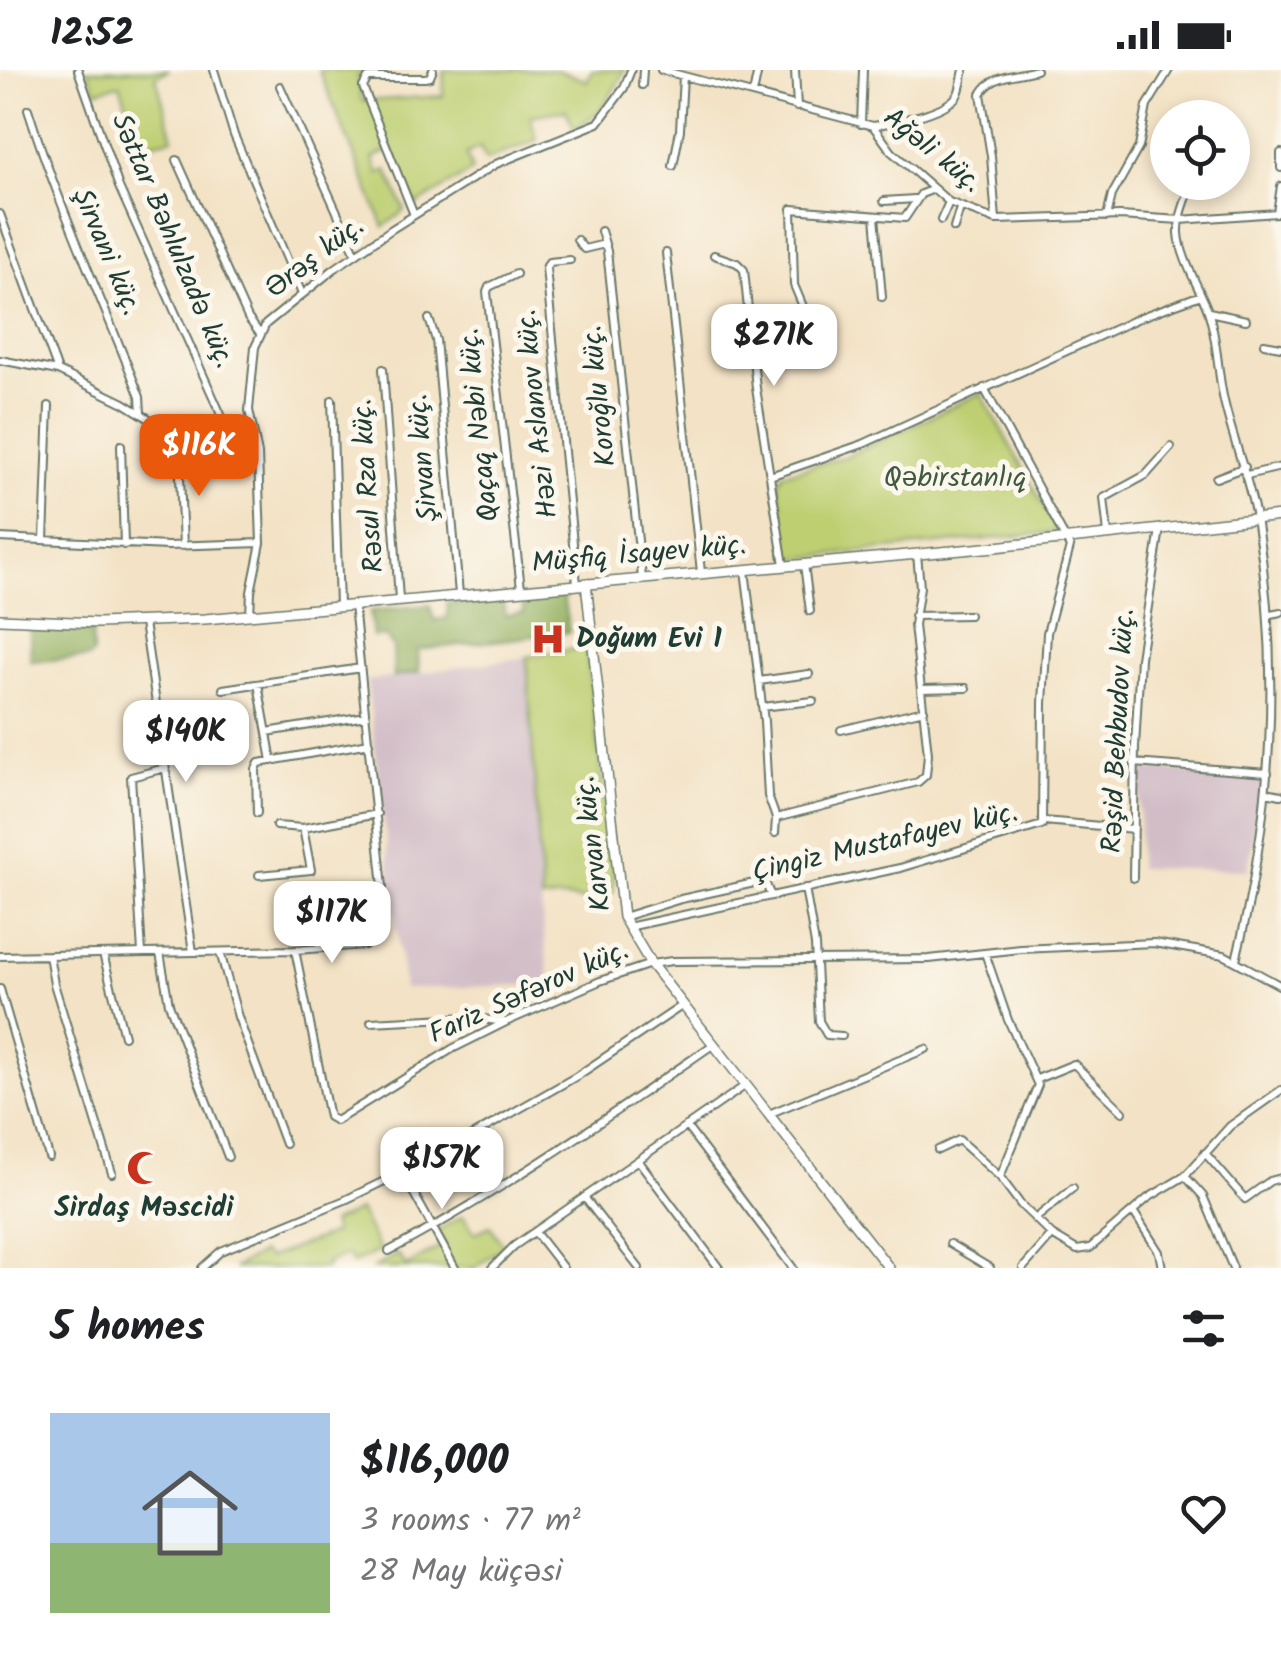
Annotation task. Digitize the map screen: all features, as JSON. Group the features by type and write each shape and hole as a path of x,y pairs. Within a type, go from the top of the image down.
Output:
{"street":[{"name":"Səttar Bəhlulzadə küç.","path":"78,70 119,187 227,428"},
{"path":"214,70 234,135 302,294"},
{"path":"414,215 363,88 368,78 425,78 433,70"},
{"name":"Ərəş küç.","path":"250,615 250,592 261,543 258,454 250,429 254,359 260,334 276,314 414,215 496,164 598,122 624,88 631,70"},
{"path":"642,85 644,70"},
{"name":"Ağəli küç.","path":"661,70 872,126 881,140 949,202 996,220 1180,220 1279,213"},
{"path":"753,94 758,70"},
{"path":"795,70 798,107"},
{"path":"861,124 863,70"},
{"path":"872,126 911,118 949,103 958,94 964,70"},
{"path":"996,220 981,94 989,83 1000,78 1036,70"},
{"path":"1107,217 1112,195 1139,147 1148,106 1169,70"},
{"path":"673,166 683,76"},
{"path":"280,86 356,254"},
{"name":"Şirvani küç.","path":"28,109 47,168 133,380 141,412"},
{"path":"1281,154 1281,168"},
{"path":"177,160 248,318 260,334"},
{"path":"1279,213 1281,186"},
{"path":"884,201 916,199 934,189"},
{"path":"755,361 806,344 814,333 794,284 792,209 905,218 916,199"},
{"path":"1186,200 1180,220 1180,242 1208,312 1225,406 1246,471 1278,686 1250,902 1236,960"},
{"path":"941,220 949,202"},
{"path":"954,228 960,208"},
{"path":"0,214 58,371"},
{"path":"875,216 882,297"},
{"name":"Koroğlu küç.","path":"601,231 642,578"},
{"path":"577,240 584,248 605,244"},
{"path":"666,253 701,572"},
{"path":"714,255 737,263 744,270 756,388 784,565"},
{"name":"Həzi Aslanov küç.","path":"570,260 549,262 546,268 582,583"},
{"name":"Qaçaq Nəbi küç.","path":"516,274 489,286 487,292 521,588"},
{"path":"770,476 863,444 1141,317 1201,295"},
{"path":"1208,312 1246,320"},
{"name":"Şirvan küç.","path":"429,319 436,340 459,594"},
{"path":"1264,344 1281,347"},
{"path":"0,360 58,371 166,426 250,429"},
{"name":"Rəsul Rza küç.","path":"383,370 399,599"},
{"path":"984,388 1068,538"},
{"path":"332,400 338,605"},
{"path":"44,540 49,406"},
{"path":"120,445 124,545"},
{"path":"1108,534 1104,498 1146,474 1171,447"},
{"path":"179,454 183,546"},
{"path":"1216,478 1281,467"},
{"name":"Müşfiq İsayev küç.","path":"0,620 144,622 250,615 917,554 1281,516"},
{"name":"Rəşid Behbudov küç.","path":"1133,878 1140,658 1160,529"},
{"path":"0,538 124,545 261,543"},
{"name":"Çingiz Mustafayev küç.","path":"626,922 940,858 1035,830 1044,821 1045,649 1051,610 1070,556 1068,538"},
{"path":"776,818 918,782 926,776 929,767 914,616 920,587 917,554"},
{"path":"804,564 810,611"},
{"path":"745,568 775,833"},
{"name":"Karvan küç.","path":"582,583 626,922 651,964 890,1268"},
{"path":"354,604 383,887"},
{"path":"1270,614 1281,612"},
{"path":"914,616 968,615"},
{"path":"144,622 193,952"},
{"path":"222,688 360,668"},
{"path":"759,681 809,674"},
{"path":"258,684 272,761"},
{"path":"922,688 966,688"},
{"path":"762,708 813,701"},
{"path":"841,730 924,710"},
{"path":"267,732 366,716"},
{"path":"257,813 259,764 369,743"},
{"path":"1134,763 1268,773"},
{"path":"142,953 131,777 166,768"},
{"path":"1266,792 1281,795"},
{"path":"276,826 302,828 377,814"},
{"path":"1044,821 1134,829"},
{"path":"259,875 310,870 302,828"},
{"path":"626,922 681,899 758,882 766,884 770,894"},
{"path":"805,888 820,1021 827,1035 842,1036"},
{"name":"Fariz Səfərov küç.","path":"294,950 329,1117 333,1121 452,1049 506,1022 586,986 651,964 688,959 929,959 1154,943 1205,950 1236,960 1281,986"},
{"path":"0,956 366,945"},
{"path":"220,952 238,1017 284,1144"},
{"path":"160,953 169,1004 228,1156"},
{"path":"985,953 1008,1020 1038,1078 1036,1096 1014,1136 1000,1177"},
{"path":"103,954 124,1036"},
{"path":"49,955 54,984 112,1173"},
{"path":"0,990 50,1156"},
{"path":"202,1268 221,1252 402,1172 577,1076 683,1005"},
{"path":"371,1022 468,1018 506,1022"},
{"path":"389,1251 596,1126 714,1044"},
{"path":"770,1113 926,1049"},
{"path":"1038,1078 1074,1064 1123,1112"},
{"path":"492,1268 535,1232 747,1084"},
{"path":"938,1150 958,1140 1000,1177 1009,1192 1052,1234 1077,1250 1086,1251 1159,1190 1185,1176 1230,1126 1281,1090"},
{"path":"686,1126 793,1268"},
{"path":"1205,1153 1245,1199 1281,1178"},
{"path":"638,1160 720,1268"},
{"path":"402,1172 430,1229 455,1268"},
{"path":"1185,1176 1203,1196 1233,1268"},
{"path":"1035,1218 1073,1188"},
{"path":"584,1197 639,1268"},
{"path":"1134,1211 1159,1252 1162,1268"},
{"path":"535,1232 562,1268"},
{"path":"1024,1268 1052,1234"},
{"path":"950,1244 990,1268"}],"shaded area":[{"path":"527,657 542,916 550,984 404,989 367,681"},
{"path":"1140,768 1263,778 1248,870 1138,868"}],"green space":[{"path":"87,70 169,70 156,77 173,138 140,145 120,84 96,91"},
{"path":"319,70 372,70 357,77 362,101 443,96 444,70 557,70 587,81 592,70 625,70 604,104 583,123 574,128 566,110 530,116 537,140 486,160 480,147 466,154 472,171 416,205 391,150 373,158 379,174 387,170 405,210 384,227"},
{"name":"Qəbirstanlıq","path":"981,393 1058,532 789,559 778,482 784,473 844,457"},
{"path":"563,596 569,632 418,650 419,672 394,677 393,647 386,636 373,637 370,611 430,605 434,620 448,618 447,603 502,598 505,616 524,613 521,598"},
{"path":"30,628 92,630 93,654 88,658 31,661"},
{"path":"586,647 613,892 595,902 542,900 527,657"},
{"path":"359,1210 380,1251 353,1263 347,1255 326,1263 327,1268 233,1268 262,1253 268,1258 334,1233 331,1223"},
{"path":"463,1216 475,1233 490,1226 504,1246 475,1268 374,1268 398,1254 406,1266 445,1244 437,1231"}],"place":[{"name":"Doğum Evi 1","path":"548,639"},
{"name":"Sirdaş Məscidi","path":"144,1168"}]}
